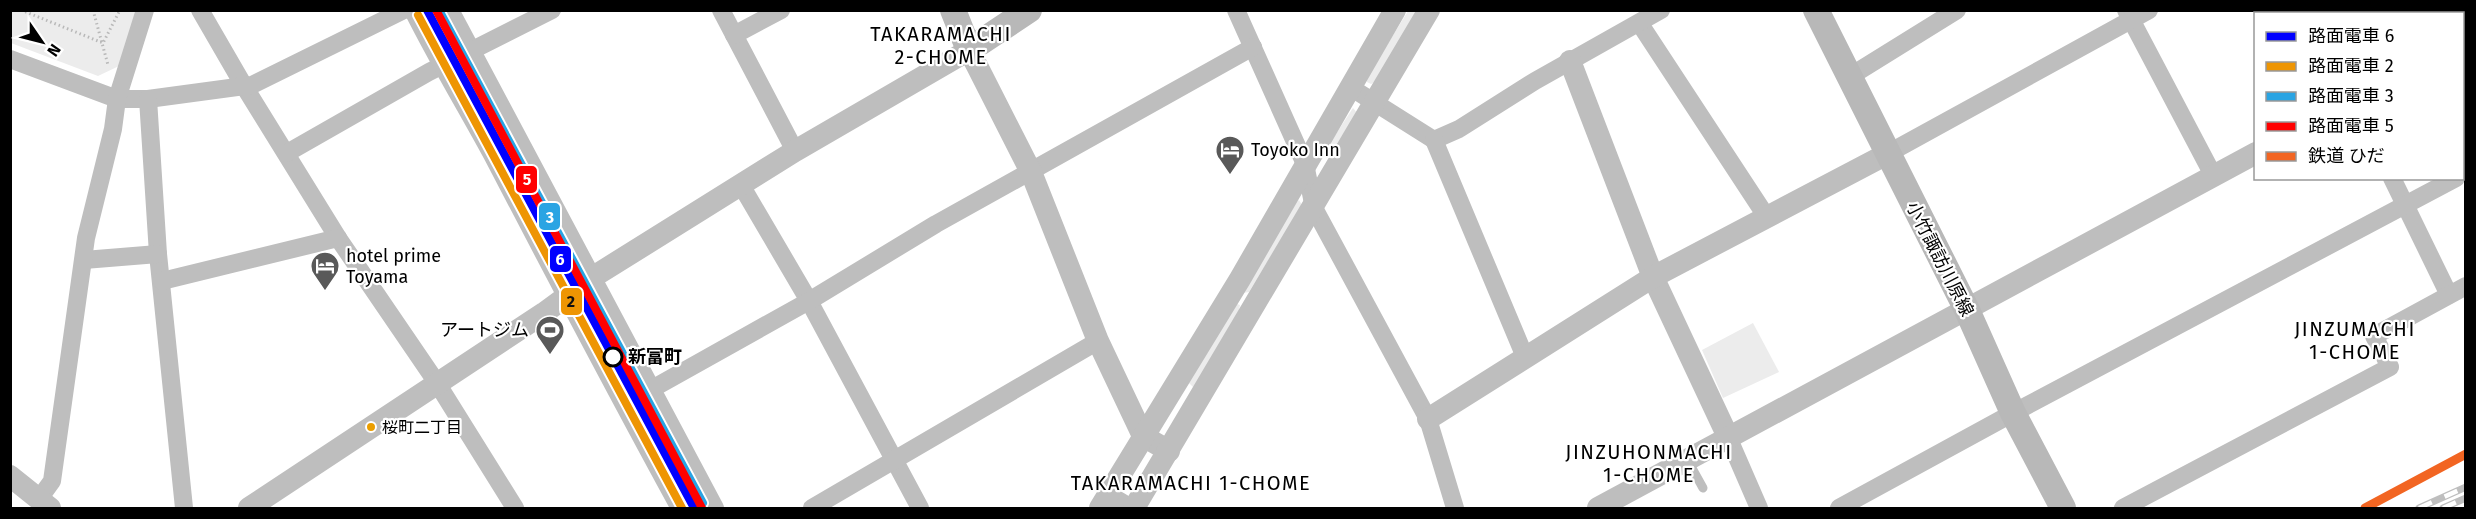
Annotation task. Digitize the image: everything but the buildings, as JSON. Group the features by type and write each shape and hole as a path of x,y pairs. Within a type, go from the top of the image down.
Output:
{"main road":[{"path":"952,10 969,50 1029,10"},
{"name":"小竹諏訪川原線","path":"1816,10 1966,309 2013,413 2063,508"}],"street":[{"path":"10,476 44,504 52,482 86,238 113,129 117,99 145,10"},
{"path":"200,10 338,238 437,383 515,508"},
{"path":"10,58 117,99 148,99 252,85 404,10"},
{"path":"415,10 442,65 492,152 566,295 682,508"},
{"path":"450,10 650,390 715,508"},
{"path":"287,153 442,65 552,10"},
{"path":"721,10 795,152"},
{"path":"734,35 781,10"},
{"path":"1236,10 1305,164 1314,208 1428,419 1455,508"},
{"path":"1395,10 1240,279 1104,501 1133,508 1314,208 1429,10"},
{"path":"1849,77 1957,10"},
{"path":"1428,419 1653,277 1887,154 2129,15 2149,10"},
{"path":"1434,140 1459,129 1570,62 1640,24 1657,11"},
{"path":"2129,15 2213,176"},
{"path":"1640,24 1766,216"},
{"path":"650,390 809,301 936,224 1253,47"},
{"path":"249,508 544,313 592,277 795,152 969,50 1030,172 1098,342 1143,435 1169,451"},
{"path":"1570,62 1653,277 1759,508"},
{"path":"1350,87 1434,140 1525,357"},
{"path":"148,99 158,254 184,508"},
{"path":"1599,508 2254,154"},
{"path":"2393,180 2449,295"},
{"path":"1839,508 2452,180"},
{"path":"741,185 809,301 920,508"},
{"path":"162,281 338,238"},
{"path":"84,261 158,254"},
{"path":"2123,508 2390,367 2374,336 2466,286"},
{"path":"812,508 1098,342"}],"lane":[{"path":"1688,460 1704,488"}],"path":[{"path":"21,10 103,44"},
{"path":"93,10 117,99"},
{"path":"103,44 120,10"}],"shaded area":[{"path":"10,11 137,11 119,66 98,76 11,43"},
{"path":"1408,11 1418,11 1375,82 1371,84 1367,82 1366,79"},
{"path":"1353,108 1357,113 1330,154 1326,149"},
{"path":"1299,200 1302,205 1249,292 1243,293 1295,203"},
{"path":"1237,304 1240,305 1239,310 1193,387 1188,382"},
{"path":"1753,323 1779,372 1723,398 1702,350"}],"railway":[{"path":"2419,508 2466,487"},
{"path":"2443,508 2466,498"}],"tram line":[{"name":"6","path":"427,10 694,508"},
{"name":"5","path":"436,10 702,508"},
{"name":"3","path":"439,10 703,503"},
{"name":"2","path":"418,15 682,508"}],"rail line":[{"name":"ひだ","path":"2365,508 2466,454"}],"place":[{"name":"Toyoko Inn","path":"1230,176"},
{"name":"hotel prime Toyama","path":"325,292"},
{"name":"アートジム","path":"550,356"},
{"name":"新富町","path":"613,357"},
{"name":"桜町二丁目","path":"371,427"}],"district":[{"name":"TAKARAMACHI 2-CHOME","path":"941,46"},
{"name":"JINZUMACHI 1-CHOME","path":"2355,340"},
{"name":"JINZUHONMACHI 1-CHOME","path":"1649,464"},
{"name":"TAKARAMACHI 1-CHOME","path":"1191,483"}]}
